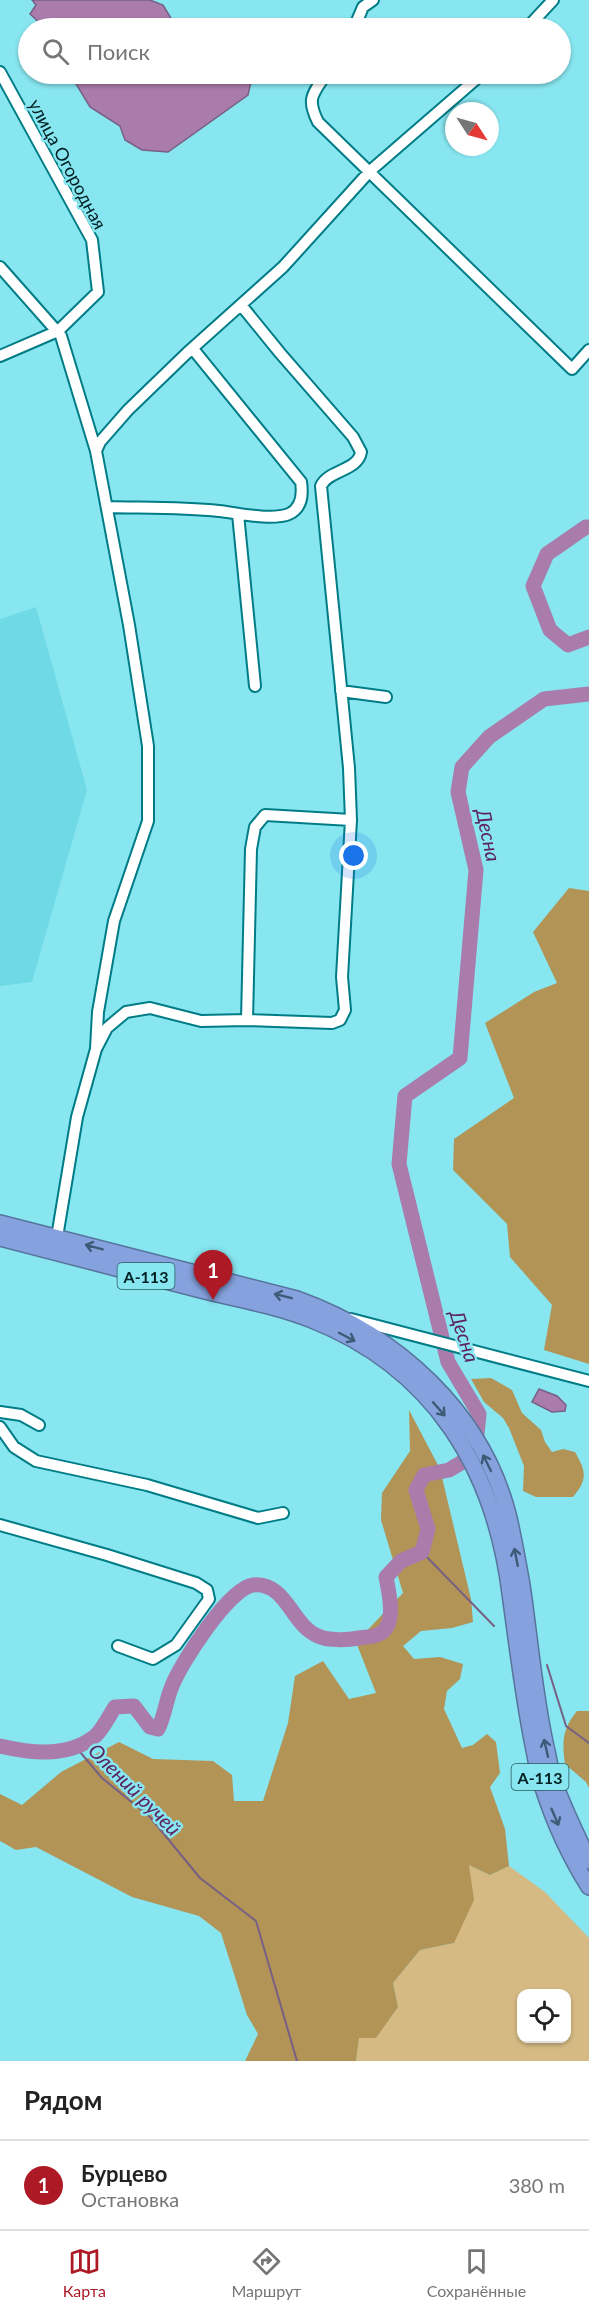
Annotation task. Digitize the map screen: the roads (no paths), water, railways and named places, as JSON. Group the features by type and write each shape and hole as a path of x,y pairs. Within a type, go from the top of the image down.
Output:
{"highway":[{"name":"А-113","path":"0,1223 297,1299 338,1315 373,1335 400,1362"},
{"name":"А-113","path":"0,1238 311,1320 400,1362 432,1382 456,1409 472,1434 497,1484 525,1707 542,1787 577,1867 589,1887"},
{"name":"А-113","path":"502,1518 522,1585 537,1706 554,1781 589,1861"}],"street":[{"path":"358,18 363,7 373,0"},
{"path":"536,18 553,0"},
{"name":"улица Огородная","path":"0,72 92,240 98,292 58,331"},
{"path":"319,84 311,96 310,107 318,122 572,369 589,350"},
{"path":"96,451 100,442 129,410 307,242 370,171 470,84"},
{"path":"0,267 58,331 96,451 129,625 148,747 148,821 114,921 98,1012 96,1049"},
{"path":"57,1237 77,1117 96,1049 107,1028 126,1012 150,1008 201,1021 332,1023 340,1020 345,1010 342,971 351,820 350,768 321,486 327,479 359,459 361,452 353,437 280,354 241,305"},
{"path":"0,356 58,331"},
{"path":"106,507 218,510 238,514 276,516 294,511 301,501 301,482 193,349"},
{"path":"238,514 255,686"},
{"path":"341,691 386,696"},
{"path":"247,1020 250,864 252,838 258,822 265,815 351,820"},
{"path":"338,1315 589,1381"},
{"path":"0,1412 21,1415 39,1425"},
{"path":"0,1427 15,1447 36,1461 147,1485 258,1518 283,1513"},
{"path":"0,1525 107,1555 196,1583 207,1590 209,1599 176,1645 153,1659 118,1646"}],"waterway":[{"name":"Десна","path":"589,527 547,554 533,586 550,630 568,645 589,637"},
{"name":"Десна","path":"0,1746 36,1752 72,1748 94,1737 115,1707 134,1706 150,1727 158,1729 172,1686 195,1645 231,1599 243,1589 253,1585 274,1590 301,1623 309,1631 322,1638 344,1640 372,1636 384,1631 388,1625 390,1609 386,1577 401,1561 422,1552 428,1529 416,1490 424,1475 449,1470 464,1461 477,1434 479,1414 448,1362 399,1164 405,1096 460,1058 476,870 458,792 462,767 489,737 544,699 589,694"},
{"path":"422,1552 494,1626"},
{"path":"547,1665 566,1726 589,1743"},
{"name":"Олений ручей","path":"75,1746 102,1778 150,1817 200,1878 256,1921 297,2061"}],"place":[{"name":"Бурцево","path":"213,1300"}]}
